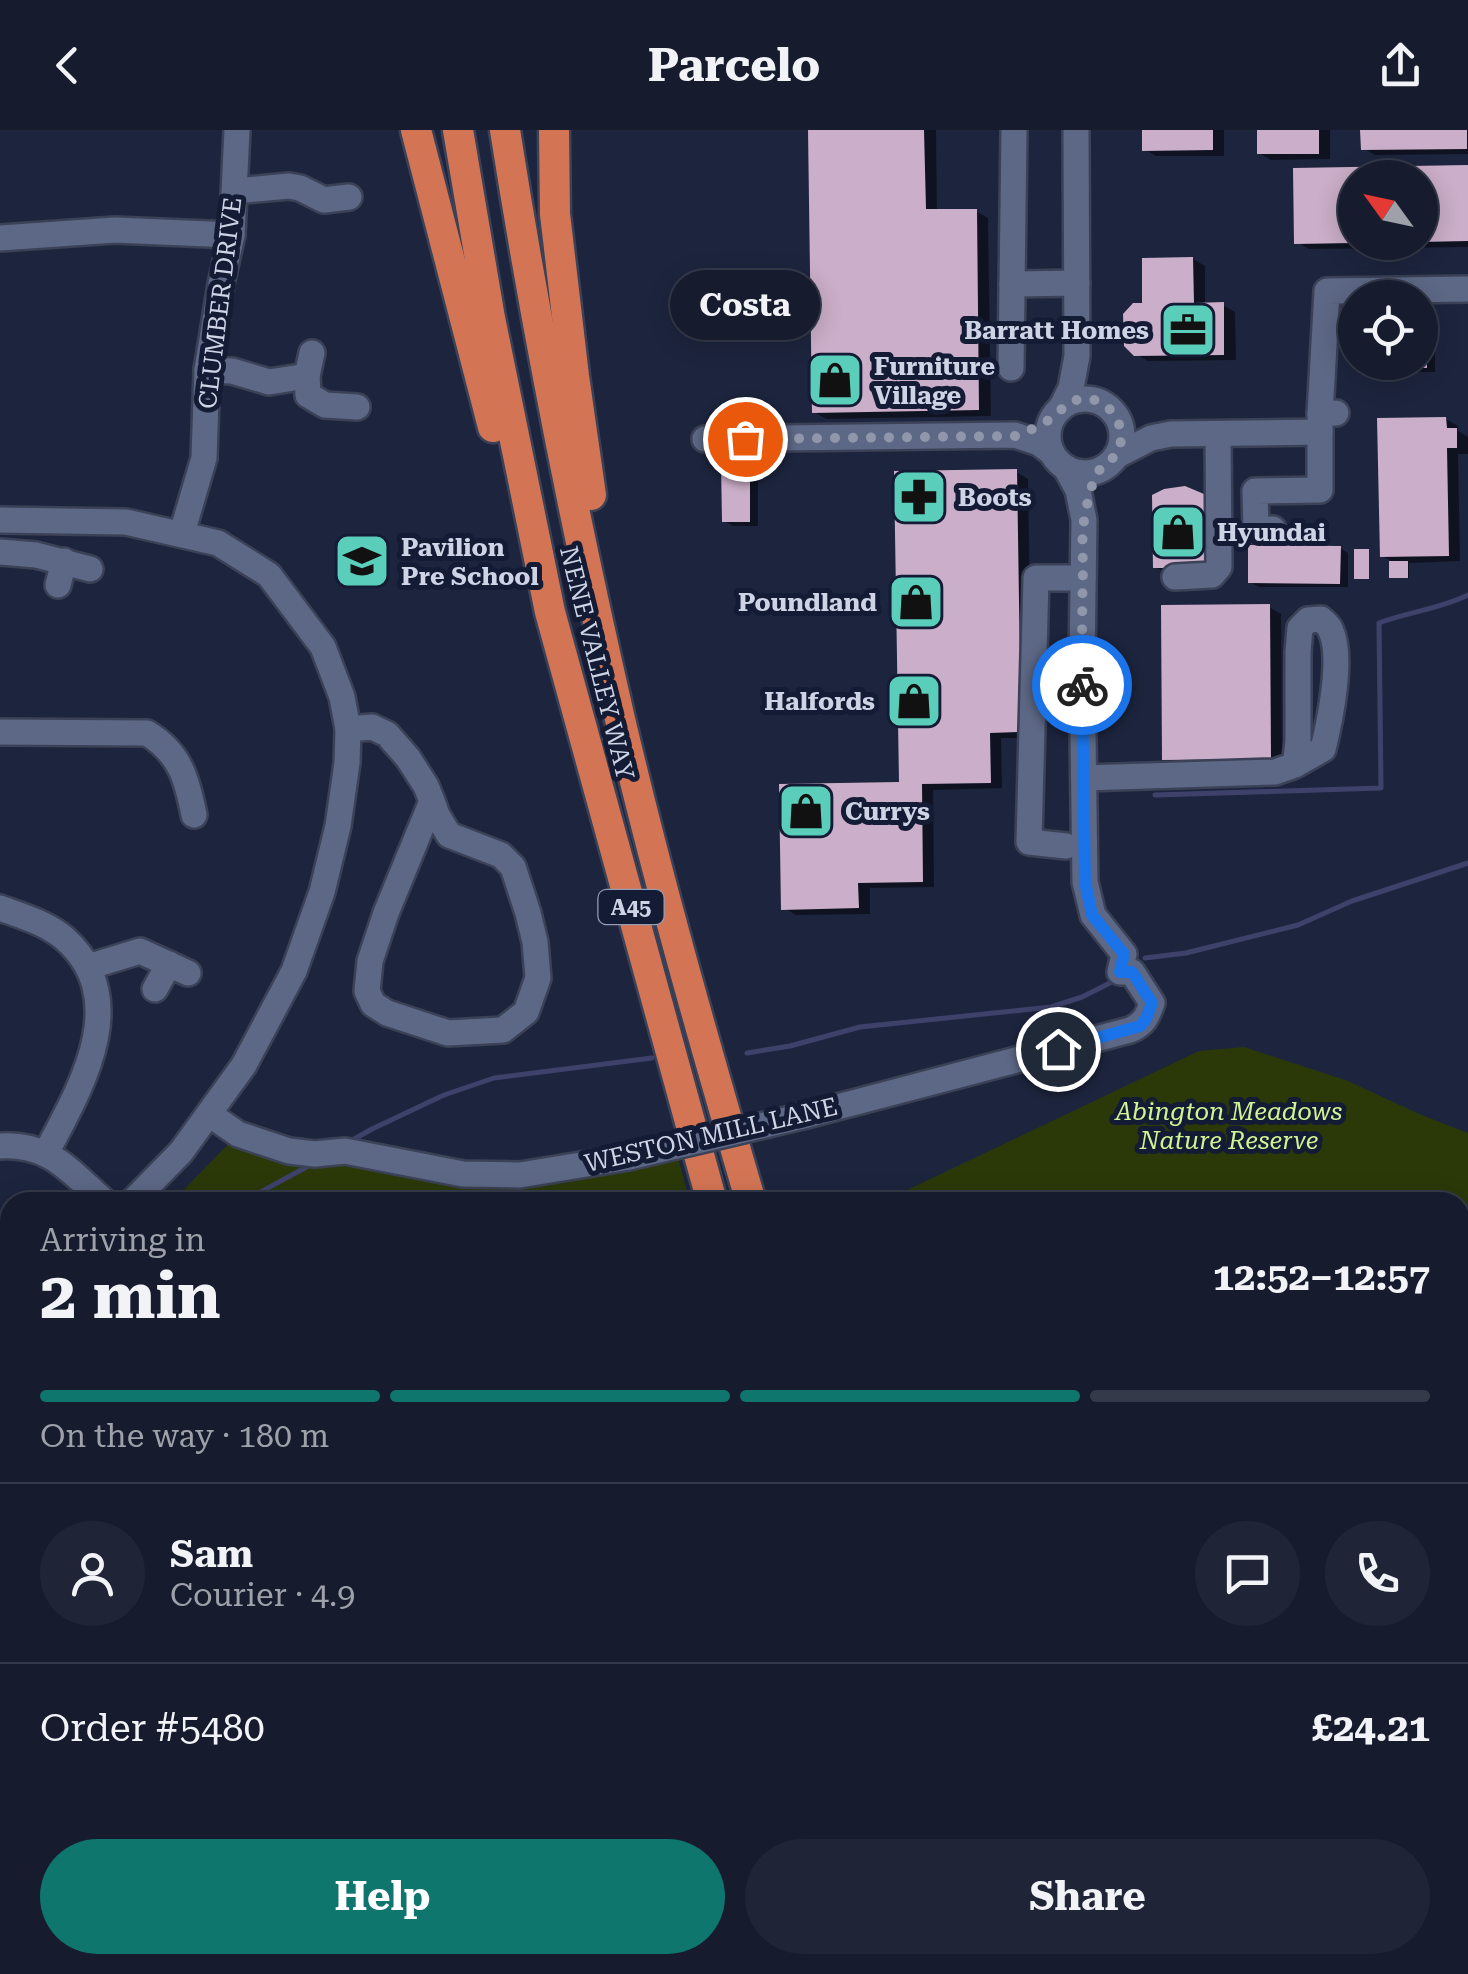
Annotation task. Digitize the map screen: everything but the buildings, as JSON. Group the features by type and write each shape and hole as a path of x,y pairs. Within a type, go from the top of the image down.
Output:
{"highway":[{"path":"416,130 522,540 550,612"},
{"name":"NENE VALLEY WAY","path":"458,130 490,318 550,612 709,1192"},
{"name":"NENE VALLEY WAY","path":"505,130 541,336 620,720 747,1192"},
{"path":"554,130 556,214 574,376 620,720"}],"street":[{"name":"CLUMBER DRIVE","path":"182,533 204,458 207,370 232,235 236,130"},
{"path":"1010,368 1014,130"},
{"path":"1076,130 1077,356 1071,388 1048,430 1059,460 1078,490 1084,520 1084,778 1275,772 1296,765 1323,749 1334,688 1334,643 1330,628 1321,619 1308,620 1300,628 1296,765"},
{"path":"235,190 289,186 324,200 349,196"},
{"path":"0,238 115,230 232,235"},
{"path":"1012,284 1077,283"},
{"path":"1273,529 1256,530 1255,491 1320,490 1327,291 1468,289"},
{"path":"1077,356 1086,384 1122,431 1121,444 1108,463 1084,520"},
{"path":"207,370 232,371 268,382 309,374 325,405 357,407"},
{"path":"1015,436 1077,400 1090,399 1133,423 1171,434 1324,427"},
{"path":"705,440 1015,436 1038,443 1078,472 1108,463 1151,438 1171,434"},
{"path":"1175,577 1212,576 1219,567 1218,434"},
{"path":"0,520 126,522 218,543 269,575 323,647 342,697 348,729 338,826 322,892 294,971 244,1064 173,1161 142,1192"},
{"path":"0,552 36,555 61,573 90,570"},
{"path":"1066,846 1029,842 1036,578 1083,578"},
{"path":"348,729 372,727 387,734 426,786 449,835 501,855 513,867 535,942 538,978 526,1012 502,1030 448,1033 387,1013 374,1004 366,991 380,929 432,801"},
{"path":"0,732 147,733 174,755 197,818"},
{"name":"WESTON MILL LANE","path":"209,1114 238,1134 289,1151 345,1151 463,1174 520,1175 629,1157 806,1115 1140,1026 1152,1003 1132,972 1120,972 1124,954 1092,915 1085,882 1084,778"},
{"path":"0,908 39,922 62,937 88,967 96,995 98,1025 92,1058 46,1153"},
{"path":"88,967 140,950 179,968 155,989"},
{"path":"0,1146 17,1145 46,1153 65,1164 94,1192"}],"green space":[{"name":"Abington Meadows Nature Reserve","path":"1244,1047 1348,1081 1468,1133 1468,1192 903,1192 1199,1051"},
{"path":"238,1134 463,1174 678,1158 687,1192 182,1192"}],"waterway":[{"path":"1155,795 1381,788 1379,623 1468,595"},
{"path":"1145,958 1186,953 1298,925 1352,901 1468,863"},
{"path":"747,1053 860,1027 1051,1007 1114,981"},
{"path":"349,1142 444,1095 494,1078 652,1058"},
{"path":"260,1192 314,1163"}],"way so far":[{"path":"745,439 1015,436 1053,418 1061,408 1077,400 1102,403 1112,411 1122,431 1116,456 1099,470 1084,520 1082,685"}],"place":[{"name":"Barratt Homes","path":"1188,330"},
{"name":"Furniture Village","path":"835,380"},
{"name":"Costa","path":"745,439"},
{"name":"Boots","path":"919,497"},
{"name":"Hyundai","path":"1178,532"},
{"name":"Pavilion Pre School","path":"362,561"},
{"name":"Poundland","path":"916,602"},
{"name":"Halfords","path":"914,701"},
{"name":"Currys","path":"806,811"}],"route":[{"path":"1058,1049 1140,1026 1152,1003 1132,972 1120,972 1124,954 1092,915 1085,882 1082,685"}]}
